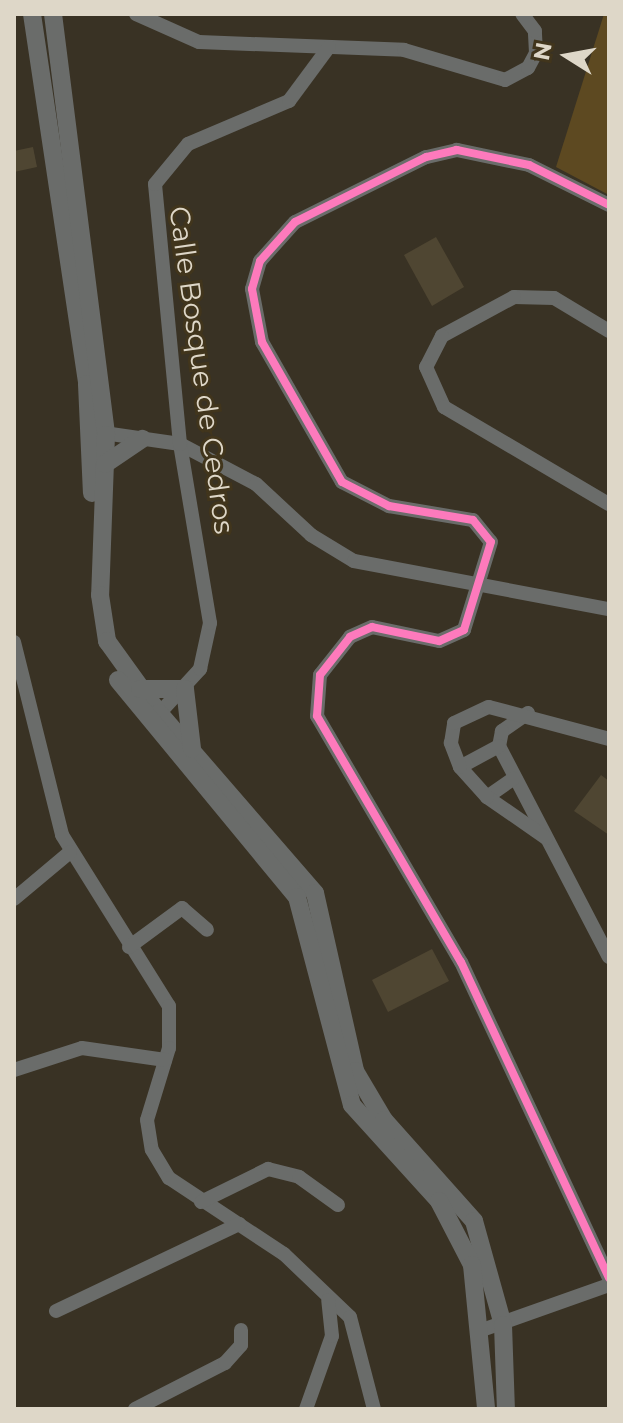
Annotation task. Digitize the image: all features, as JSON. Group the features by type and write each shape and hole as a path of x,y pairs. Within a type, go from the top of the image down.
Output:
{"street":[{"path":"32,14 105,464 102,620 154,719 193,752 315,893 355,1071 384,1120 474,1221 503,1325 506,1409"},
{"path":"53,14 100,433 92,626 108,665 297,897 352,1105 456,1228 472,1265 482,1330 486,1409"},
{"path":"136,14 199,42 404,50 505,80 528,68 536,53 535,31 522,14"},
{"name":"Calle Bosque de Cedros","path":"154,719 185,689 205,657 210,623 180,444 155,184 188,144 289,101 329,47"},
{"path":"609,205 529,165 457,150 295,222 260,261 252,289 262,342 342,482 389,506 479,524 493,549 471,620 453,638 372,627 350,637 320,675 317,716 449,937 609,1278"},
{"path":"609,331 554,298 514,297 442,336 426,367 444,407 609,504"},
{"path":"100,433 180,444 256,484 311,535 354,561 481,588 609,609"},
{"path":"105,464 142,439"},
{"path":"14,642 70,852 169,1006 165,1060 147,1120 152,1150 169,1178 312,1276 328,1300 350,1317 363,1348 374,1409"},
{"path":"140,689 185,689 193,752"},
{"path":"546,838 487,797 460,767 451,743 454,723 467,711 528,713 609,739"},
{"path":"528,713 502,731 499,746 513,779 609,957"},
{"path":"460,767 499,746"},
{"path":"487,797 513,779"},
{"path":"14,899 70,852"},
{"path":"129,947 177,909 194,912 207,930"},
{"path":"14,1070 82,1048 165,1060"},
{"path":"201,1202 268,1169 299,1177 338,1205"},
{"path":"56,1311 239,1224"},
{"path":"482,1330 609,1285"},
{"path":"306,1409 332,1336 328,1300"},
{"path":"135,1409 225,1363 241,1345 241,1330"}],"shaded area":[{"path":"604,14 609,14 609,195 556,167"}],"building":[{"path":"33,147 37,167 14,172 14,151"},
{"path":"436,237 464,287 432,306 404,255"},
{"path":"601,775 609,781 609,835 574,811"},
{"path":"432,949 449,981 388,1012 372,980"}],"cycle path":[{"path":"609,205 529,165 457,150 426,157 295,222 260,261 252,289 262,342 342,482 389,506 473,520 491,542 464,630 439,641 372,627 350,637 320,675 317,716 461,962 609,1278"}]}
